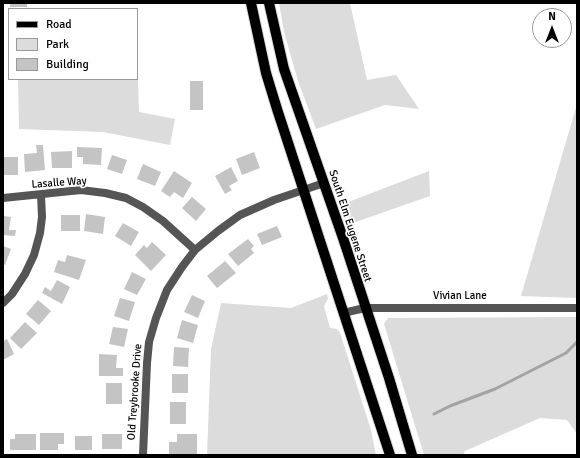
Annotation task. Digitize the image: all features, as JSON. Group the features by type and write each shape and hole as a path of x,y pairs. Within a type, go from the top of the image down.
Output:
{"main road":[{"path":"251,3 266,73 390,455"},
{"name":"South Elm Eugene Street","path":"269,3 284,69 389,378 412,455"}],"street":[{"name":"Old Treybrooke Drive","path":"142,455 146,363 149,342 156,318 167,290 195,250 240,215 274,200 324,183"},
{"name":"Lasalle Way","path":"3,198 82,190 126,198 143,207 163,221 195,250"},
{"path":"3,303 16,288 34,255 40,233 42,217 40,195"},
{"name":"Vivian Lane","path":"343,313 365,308 577,308"}],"green space":[{"path":"279,3 350,3 367,80 396,75 419,109 385,105 316,129 298,81 284,32"},
{"path":"138,79 139,112 175,119 170,145 103,132 19,129 18,80"},
{"path":"577,104 576,298 521,296"},
{"path":"429,171 430,196 350,224 343,204"},
{"path":"327,294 328,299 324,306 330,328 337,329 340,333 371,430 376,455 207,455 211,349 221,303 291,308"},
{"path":"577,317 577,434 567,420 540,418 465,451 463,455 424,455 384,324 388,318"}],"building":[{"path":"10,3 27,3 27,7 10,7"},
{"path":"190,81 203,81 203,110 190,110"},
{"path":"36,145 43,145 45,170 25,172 24,154 37,153"},
{"path":"77,147 102,148 101,165 83,164 83,157 77,157"},
{"path":"72,151 72,168 52,168 51,152"},
{"path":"254,152 260,168 242,175 236,159"},
{"path":"112,155 127,160 122,174 107,169"},
{"path":"3,157 18,157 18,175 3,175"},
{"path":"143,164 161,172 155,186 137,179"},
{"path":"231,167 238,181 229,186 232,190 225,194 215,176"},
{"path":"174,171 192,183 183,198 174,192 170,197 161,191"},
{"path":"192,197 206,209 196,221 182,208"},
{"path":"86,214 105,217 103,234 84,231"},
{"path":"61,215 80,215 80,231 61,231"},
{"path":"3,216 11,217 9,230 16,230 15,236 3,235"},
{"path":"123,223 139,232 131,246 115,236"},
{"path":"277,226 282,237 262,245 257,234"},
{"path":"248,239 254,246 251,249 254,253 238,266 228,254"},
{"path":"152,242 166,255 151,271 135,255 144,245 147,248"},
{"path":"3,246 11,249 5,265 3,264"},
{"path":"67,255 86,260 79,280 54,272 58,260 65,262"},
{"path":"225,261 236,273 217,288 207,276"},
{"path":"132,272 146,279 137,295 124,289"},
{"path":"57,280 70,287 62,304 42,293 45,287 51,291"},
{"path":"192,295 205,301 198,318 184,312"},
{"path":"120,298 135,302 129,321 114,316"},
{"path":"38,300 51,311 39,325 26,314"},
{"path":"182,320 198,325 193,343 177,338"},
{"path":"25,322 37,333 21,349 10,338"},
{"path":"113,327 128,329 124,347 109,344"},
{"path":"7,339 14,354 3,360 3,341"},
{"path":"174,347 189,348 188,367 173,366"},
{"path":"99,354 117,355 116,368 123,368 123,376 99,376"},
{"path":"172,374 188,374 188,393 172,393"},
{"path":"106,383 122,383 122,404 106,404"},
{"path":"170,402 186,402 186,424 170,424"},
{"path":"40,433 64,433 64,444 58,444 58,450 40,450"},
{"path":"15,434 36,434 36,450 10,450 10,439 15,439"},
{"path":"102,434 122,434 122,449 102,449"},
{"path":"177,434 197,434 197,455 169,455 169,442 177,442"},
{"path":"75,436 92,436 92,450 75,450"}],"waterway":[{"path":"434,414 450,406 495,389 566,353 577,342"}]}
